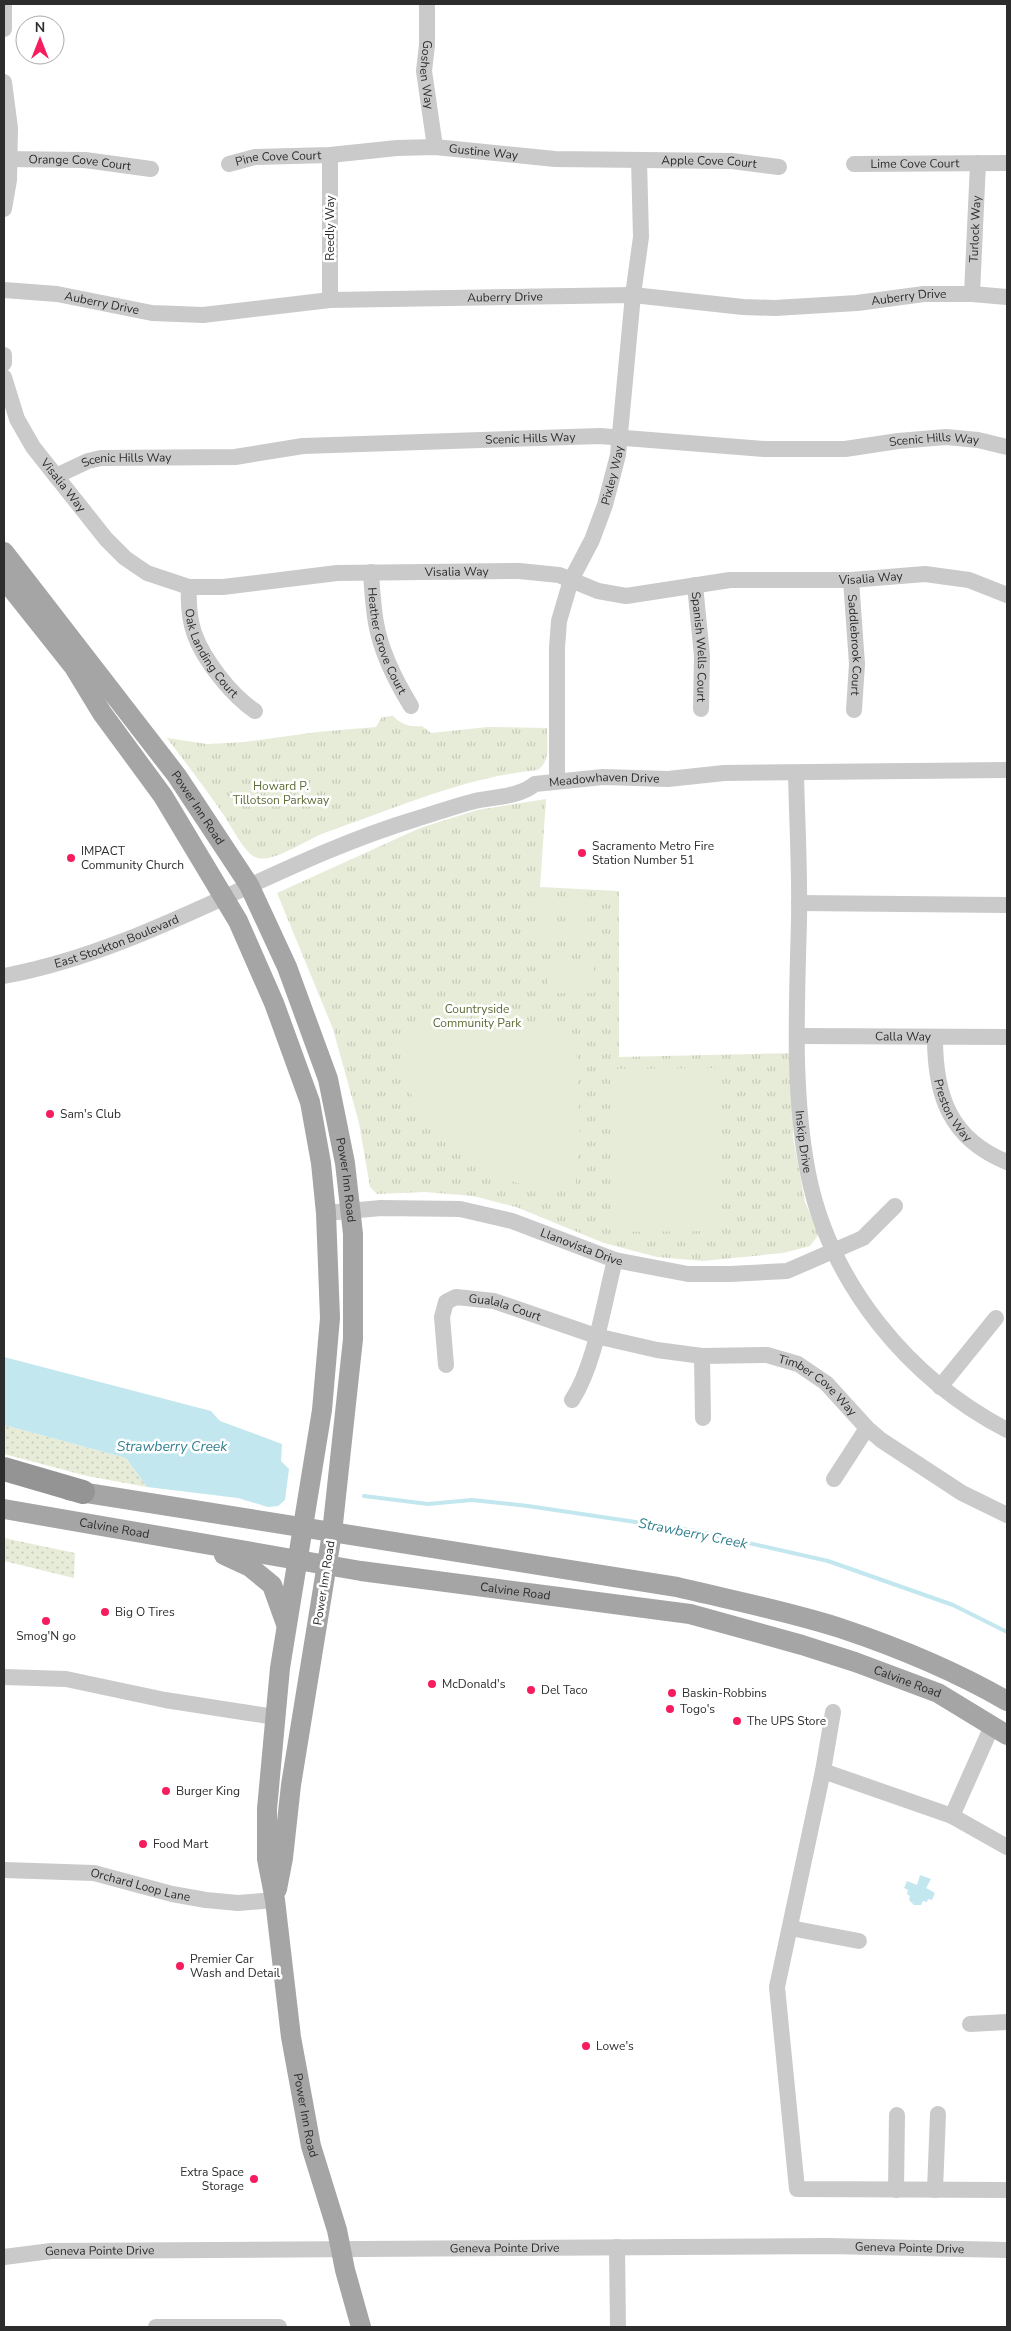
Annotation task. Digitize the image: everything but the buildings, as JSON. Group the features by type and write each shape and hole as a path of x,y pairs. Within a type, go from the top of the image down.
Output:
{"highway":[{"path":"4,1469 83,1492"}],"main road":[{"name":"Power Inn Road","path":"4,552 177,776 249,885 287,967 328,1079 345,1163 353,1234 352,1339 332,1532 291,1785 283,1858 275,1900"},
{"name":"Power Inn Road","path":"4,580 74,667 102,713 163,796 238,921 259,968 310,1102 321,1163 326,1213 330,1318 327,1364 304,1528 286,1624 275,1717 267,1809 268,1859 275,1900 283,1980 311,2146 361,2327"},
{"name":"Calvine Road","path":"4,1480 658,1584 751,1604 840,1628 947,1670 1007,1701"},
{"name":"Calvine Road","path":"4,1509 327,1565 491,1589 690,1614 802,1645 855,1662 938,1694 999,1730"},
{"path":"197,1543 250,1567 272,1585 286,1624"}],"street":[{"path":"4,4 4,29"},
{"name":"Goshen Way","path":"427,4 427,45 424,71 435,147"},
{"path":"4,82 10,115 7,159 8,193 4,209"},
{"name":"Gustine Way","path":"330,155 397,148 435,147 555,159 639,160"},
{"name":"Pine Cove Court","path":"228,164 255,157 330,155"},
{"name":"Reedly Way","path":"330,155 330,300"},
{"name":"Orange Cove Court","path":"7,159 85,160 150,169"},
{"name":"Apple Cove Court","path":"639,160 746,161 780,167"},
{"name":"Pixley Way","path":"557,781 558,630 562,608 571,580 592,540 614,473 620,436 633,295 641,237 639,160"},
{"name":"Turlock Way","path":"972,294 978,163"},
{"name":"Lime Cove Court","path":"854,164 1007,163"},
{"name":"Auberry Drive","path":"4,290 57,294 121,308 170,315 222,315 330,300 633,295 743,307 783,308 848,304 924,294 972,294 1007,298"},
{"path":"4,355 4,363"},
{"name":"Visalia Way","path":"4,377 17,419 33,446 106,539 125,558 160,579 189,587 223,587 337,573 519,571 559,575 598,591 626,596 730,580 851,580 940,574 969,580 1007,595"},
{"name":"Scenic Hills Way","path":"56,476 88,460 101,458 235,457 303,446 620,436 764,449 845,449 898,441 946,437 978,440 1007,447"},
{"name":"Heather Grove Court","path":"371,572 376,623 382,647 392,671 411,706"},
{"name":"Saddlebrook Court","path":"851,580 856,664 854,710"},
{"name":"Spanish Wells Court","path":"695,585 702,656 701,709"},
{"name":"Oak Landing Court","path":"189,587 190,619 203,654 232,692 255,711"},
{"name":"Meadowhaven Drive","path":"223,896 392,826 474,802 527,791 535,784 603,777 668,779 724,773 1007,770"},
{"name":"Inskip Drive","path":"796,773 800,1110 808,1174 822,1219 847,1276 881,1328 903,1353 940,1388 974,1412 1007,1430"},
{"name":"East Stockton Boulevard","path":"4,976 75,959 167,922 223,896"},
{"path":"799,904 1007,905"},
{"name":"Calla Way","path":"798,1036 1007,1037"},
{"name":"Preston Way","path":"935,1038 936,1076 943,1102 962,1131 982,1149 1007,1162"},
{"name":"Llanovista Drive","path":"326,1213 381,1208 460,1209 512,1221 615,1260 688,1274 730,1274 787,1271 863,1238 895,1206"},
{"path":"572,1400 588,1368 615,1260"},
{"name":"Gualala Court","path":"446,1365 442,1317 446,1302 456,1297 494,1301 596,1336"},
{"path":"940,1388 996,1318"},
{"name":"Timber Cove Way","path":"596,1336 657,1350 702,1356 767,1355 798,1364 826,1383 867,1428 881,1440 962,1493 1007,1515"},
{"path":"702,1356 703,1418"},
{"path":"834,1479 867,1428"},
{"path":"4,1677 66,1679 165,1700 275,1717"},
{"path":"833,1712 823,1771 777,1987 797,2189 1007,2190"},
{"path":"952,1816 999,1730"},
{"path":"823,1771 952,1816 1007,1847"},
{"name":"Orchard Loop Lane","path":"4,1870 94,1873 172,1894 206,1900 238,1903 275,1900"},
{"path":"790,1928 859,1941"},
{"path":"970,2024 1007,2022"},
{"path":"936,2190 938,2114"},
{"path":"896,2190 898,2115"},
{"name":"Geneva Pointe Drive","path":"4,2256 51,2251 617,2247 828,2246 1007,2250"},
{"path":"617,2247 618,2327"},
{"path":"156,2327 279,2327"}],"green space":[{"name":"Howard P. Tillotson Parkway","path":"393,716 399,722 409,726 422,726 431,733 488,727 547,728 547,756 538,770 483,779 429,795 324,833 280,855 262,859 255,857 246,849 216,804 167,738 207,744 244,742 317,732 376,727 382,717"},
{"name":"Countryside Community Park","path":"546,799 540,887 619,891 619,1057 793,1053 793,1137 805,1202 819,1234 810,1246 783,1253 703,1261 657,1257 604,1243 516,1207 473,1196 425,1192 377,1194 370,1187 359,1123 333,1029 277,893 420,828 477,810"},
{"path":"537,900 557,900 557,943 536,943"},
{"path":"567,900 588,900 587,943 567,942"},
{"path":"547,965 594,965 594,993 547,993"},
{"path":"558,1027 568,1030 576,1037 580,1139 575,1190 543,1188 519,1183 494,1175 463,1157 435,1132 423,1117 414,1102 406,1078 404,1064 403,1028"},
{"path":"716,1068 717,1231 611,1232 610,1069"},
{"path":"4,1425 126,1458 147,1487 87,1476 4,1454"},
{"path":"4,1538 75,1553 74,1578 4,1561"}],"water":[{"name":"Strawberry Creek","path":"4,1357 211,1411 220,1421 282,1444 281,1461 289,1469 285,1500 278,1506 268,1507 238,1498 147,1487 126,1458 4,1425"},
{"path":"920,1875 931,1879 926,1888 935,1893 932,1900 928,1899 927,1902 923,1901 921,1905 914,1905 909,1900 908,1890 904,1888 907,1881 917,1885"}],"waterway":[{"name":"Strawberry Creek","path":"364,1496 428,1504 472,1500 528,1506 696,1531 828,1561 953,1605 1007,1632"}],"place":[{"name":"Sacramento Metro Fire Station Number 51","path":"582,853"},
{"name":"IMPACT Community Church","path":"71,858"},
{"name":"Sam's Club","path":"50,1114"},
{"name":"Big O Tires","path":"105,1612"},
{"name":"Smog'N go","path":"46,1621"},
{"name":"McDonald's","path":"432,1684"},
{"name":"Del Taco","path":"531,1690"},
{"name":"Baskin-Robbins","path":"672,1693"},
{"name":"Togo's","path":"670,1709"},
{"name":"The UPS Store","path":"737,1721"},
{"name":"Burger King","path":"166,1791"},
{"name":"Food Mart","path":"143,1844"},
{"name":"Premier Car Wash and Detail","path":"180,1966"},
{"name":"Lowe's","path":"586,2046"},
{"name":"Extra Space Storage","path":"254,2179"}]}
